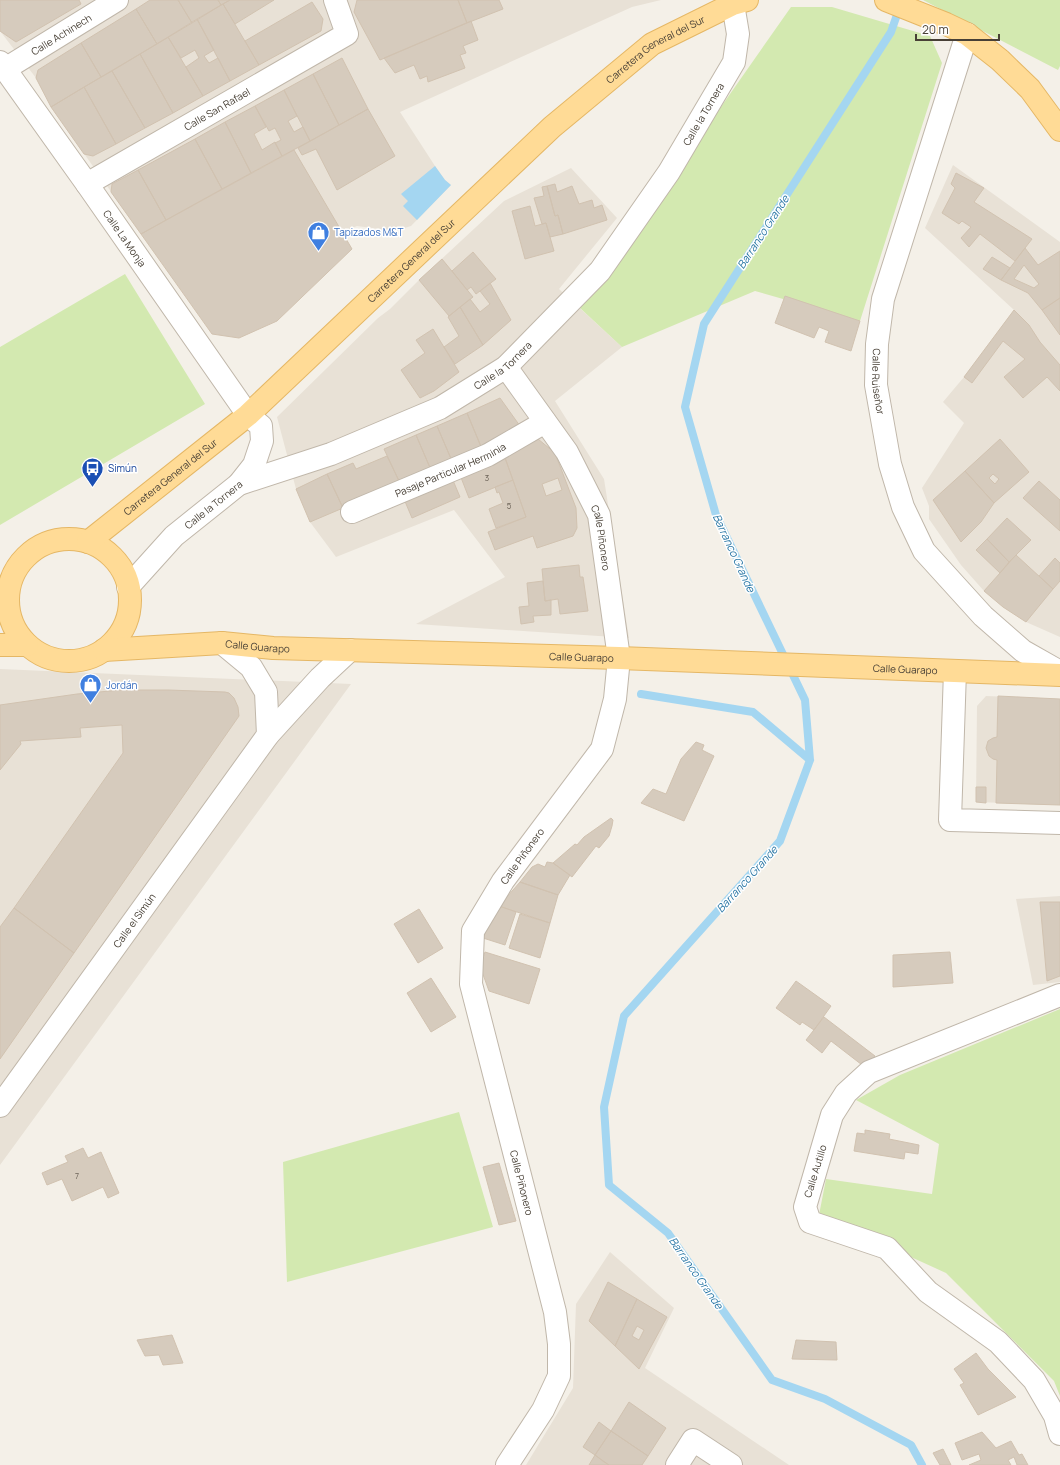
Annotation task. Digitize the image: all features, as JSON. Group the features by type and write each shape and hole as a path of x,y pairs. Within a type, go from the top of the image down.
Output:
{"main road":[{"path":"886,0 967,34 1000,60 1030,89 1060,130"},
{"name":"Carretera General del Sur","path":"88,542 248,415 552,127 652,44 740,2"},
{"path":"69,539 88,542 102,549 114,559 123,572 128,587 130,602 128,616 114,641 104,650 89,657 73,661 41,655 27,645 16,631 9,614 8,595 12,577 21,561 34,549 51,541 69,539"},
{"path":"0,570 21,561"},
{"name":"Calle Guarapo","path":"104,650 222,644 274,648 619,658 1060,675"},
{"path":"0,645 27,645"}],"street":[{"name":"Calle Achinech","path":"2,66 117,0"},
{"name":"Calle San Rafael","path":"87,184 347,34 336,0"},
{"name":"Calle la Tornera","path":"128,587 174,536 239,484 331,454 440,408 506,367 559,315 600,271 669,172 734,62 740,2"},
{"name":"Calle Ruiseñor","path":"967,34 883,298 877,344 876,385 890,464 903,507 924,551 983,616 1023,651 1060,672"},
{"name":"Calle La Monja","path":"2,66 87,184 248,415 261,426 262,441 254,465 239,484"},
{"name":"Calle Piñonero","path":"506,367 567,452 599,515 619,658 615,699 602,749 503,882 473,931 471,984 555,1312 559,1344 559,1376 543,1410 507,1465"},
{"name":"Pasaje Particular Herminia","path":"352,512 488,455 546,422"},
{"path":"222,644 251,667 266,692 268,734"},
{"name":"Calle el Simún","path":"0,1106 268,734 320,678 350,650"},
{"path":"955,671 950,820 1060,823"},
{"name":"Calle Autillo","path":"1060,995 869,1072 846,1093 832,1115 804,1207 810,1222 887,1248 928,1292 998,1342 1034,1380 1055,1416 1060,1434"},
{"path":"677,1465 693,1440 732,1465"}],"shaded area":[{"path":"0,0 661,0 632,7 400,112 435,166 445,180 451,185 411,226 395,231 357,226 342,232 293,150 141,234 51,107 36,78 0,31"},
{"path":"953,165 1060,242 1060,637 1026,622 1003,607 984,591 961,565 929,519 929,506 922,488 964,423 943,402 964,377 1014,310 925,228"},
{"path":"571,168 617,218 559,289 622,347 555,401 604,479 629,638 416,624 505,577 454,510 336,557 310,522 296,489 277,417 378,318 390,309 504,201"},
{"path":"0,669 351,684 0,1165"},
{"path":"986,696 1060,699 1060,805 976,802 977,706"},
{"path":"1060,896 1060,982 1033,985 1016,899"},
{"path":"610,1252 674,1308 645,1368 789,1465 526,1465 573,1388 576,1304"}],"green space":[{"path":"923,0 1060,0 1060,66 1058,70"},
{"path":"791,7 832,7 930,36 942,63 860,321 755,291 622,347 580,308"},
{"path":"125,274 205,404 0,525 0,347"},
{"path":"1060,1009 1060,1396 1054,1381 946,1273 819,1215 826,1179 932,1194 939,1144 856,1100 900,1075"},
{"path":"459,1112 493,1227 287,1282 283,1162"}],"water":[{"path":"435,166 445,180 451,185 417,220 403,206 408,201 401,194"}],"building":[{"path":"0,0 79,0 81,4 16,42 0,31"},
{"path":"150,0 178,0 192,23 157,44 136,9"},
{"path":"178,0 218,0 221,5 192,23"},
{"path":"218,0 230,0 221,5"},
{"path":"230,0 274,0 235,24 223,4"},
{"path":"357,0 458,0 467,23 380,60 354,12"},
{"path":"458,0 499,0 503,9 467,23"},
{"path":"312,2 323,19 321,31 259,65 245,41"},
{"path":"223,4 259,65 230,81 197,19"},
{"path":"136,9 157,44 101,77 81,43"},
{"path":"197,19 214,50 204,56 209,63 218,58 230,81 203,96 186,67 199,58 195,50 181,58 168,37"},
{"path":"471,21 478,40 463,46 466,53 460,55 465,68 428,82 427,76 420,79 414,65 395,73 384,58"},
{"path":"168,37 203,96 173,113 140,54"},
{"path":"81,43 101,77 51,107 36,78 38,70"},
{"path":"140,54 173,113 145,128 112,71"},
{"path":"342,58 368,109 339,125 313,74"},
{"path":"112,71 145,128 116,144 84,87"},
{"path":"313,74 339,125 310,141 284,90"},
{"path":"84,87 116,144 93,156 84,154 51,107"},
{"path":"284,90 297,116 288,121 294,132 303,127 310,141 282,156 275,143 281,140 275,128 269,131 255,106"},
{"path":"255,106 266,127 254,134 262,150 275,142 282,156 251,173 225,122"},
{"path":"368,109 395,156 337,190 316,149 302,155 298,148"},
{"path":"225,122 251,173 222,189 195,139"},
{"path":"195,139 222,189 166,220 138,170"},
{"path":"294,150 352,249 277,321 239,338 212,334 141,234"},
{"path":"138,170 166,220 141,234 111,192 112,184"},
{"path":"956,173 984,188 974,202 1032,239 1015,261 980,234 969,247 961,238 971,227 962,221 959,224 942,213 955,188 951,184"},
{"path":"555,184 557,192 572,186 579,204 592,200 594,208 602,205 607,220 563,234 558,215 555,216 547,186"},
{"path":"547,186 555,216 558,215 563,234 550,237 546,223 542,224 534,198 544,196 542,187"},
{"path":"530,206 535,226 546,223 554,251 525,259 512,211"},
{"path":"1025,248 1038,265 1060,251 1060,298 1042,310 1028,293 1001,280","holes":["1024,265 1039,284 1034,288 1014,279"]},
{"path":"473,252 496,279 476,294 471,287 467,290 452,271"},
{"path":"992,257 1010,268 1001,280 983,269"},
{"path":"442,259 473,297 449,316 419,280"},
{"path":"490,283 511,320 483,345 460,307 470,299 480,312 490,304 480,291"},
{"path":"785,296 860,321 851,351 825,342 829,331 819,327 814,338 775,323"},
{"path":"1060,298 1060,335 1042,310"},
{"path":"460,307 483,345 455,364 444,347 459,336 448,317"},
{"path":"1014,310 1029,325 1040,342 1060,365 1060,391 1047,377 1023,398 1004,377 1025,359 1003,341 972,383 964,377"},
{"path":"433,329 459,372 434,391 420,398 401,370 425,353 416,340"},
{"path":"500,398 520,426 482,449 467,413"},
{"path":"467,413 482,449 452,461 437,426"},
{"path":"437,426 452,461 431,470 416,435"},
{"path":"416,435 431,470 400,483 384,449"},
{"path":"538,439 555,453 576,508 577,528 573,536 537,548 533,536 495,550 488,532 526,517 504,455","holes":["558,478 562,490 546,496 542,484"]},
{"path":"1000,439 1029,472 994,503 965,471","holes":["993,474 999,479 995,484 989,478"]},
{"path":"504,455 513,480 469,498 460,475"},
{"path":"387,456 400,483 343,508 327,474 353,463 356,469"},
{"path":"965,471 994,503 981,522 961,542 933,500"},
{"path":"327,474 343,508 310,522 296,489"},
{"path":"452,478 460,497 412,518 404,499"},
{"path":"513,480 526,517 496,528 489,509 503,503 499,492 497,493 495,487"},
{"path":"1039,481 1060,500 1060,531 1023,498"},
{"path":"1007,518 1031,540 1009,562 987,539"},
{"path":"987,539 1009,562 1000,573 976,550"},
{"path":"1016,555 1053,589 1026,622 1003,607 984,591"},
{"path":"1055,558 1060,563 1060,581 1053,589 1039,576"},
{"path":"579,565 580,577 583,577 588,611 560,614 558,599 545,601 542,569"},
{"path":"543,581 545,601 551,600 551,615 533,616 534,622 521,624 519,607 529,606 527,583"},
{"path":"121,690 225,692 229,693 234,698 238,707 239,716 74,953 14,908 123,753 122,725 80,728 81,737 20,741 21,744 0,770 0,705 77,694"},
{"path":"998,696 1060,699 1060,805 996,803 997,760 989,756 986,748 988,741 997,737"},
{"path":"696,742 704,745 702,750 714,756 684,821 641,803 653,789 666,794 681,759"},
{"path":"976,787 986,787 986,803 976,802"},
{"path":"611,818 613,820 609,836 599,848 596,846 572,877 553,863 575,844 577,845 584,837"},
{"path":"547,862 553,863 570,875 558,895 520,882 532,867 538,864 545,867"},
{"path":"520,882 558,895 550,923 499,906"},
{"path":"1040,902 1060,902 1060,976 1047,981"},
{"path":"499,906 516,912 505,945 483,938 489,923"},
{"path":"14,908 74,953 0,1059 0,927"},
{"path":"419,909 443,948 418,963 394,924"},
{"path":"520,914 550,923 540,958 509,948"},
{"path":"485,952 540,969 529,1004 489,991 480,966"},
{"path":"950,952 953,983 893,987 893,955"},
{"path":"431,978 456,1017 431,1032 407,993"},
{"path":"796,981 831,1006 814,1030 802,1022 800,1025 776,1008"},
{"path":"824,1017 875,1056 866,1068 831,1041 822,1053 806,1040"},
{"path":"865,1130 890,1134 889,1139 919,1145 918,1154 905,1152 904,1159 854,1151 857,1133 865,1134"},
{"path":"83,1148 88,1158 101,1152 119,1193 108,1198 103,1187 72,1201 62,1179 47,1185 42,1173 68,1162 65,1156"},
{"path":"499,1163 516,1221 499,1225 483,1167"},
{"path":"608,1282 637,1299 615,1346 589,1321"},
{"path":"637,1299 667,1317 639,1369 615,1346","holes":["637,1326 644,1330 639,1340 632,1336"]},
{"path":"172,1335 183,1363 163,1365 159,1355 145,1356 137,1340"},
{"path":"796,1340 836,1342 837,1360 792,1359"},
{"path":"976,1353 988,1369 1016,1397 978,1415 960,1385 964,1383 954,1369"},
{"path":"629,1402 666,1428 648,1456 611,1431"},
{"path":"599,1422 611,1431 595,1455 583,1447"},
{"path":"611,1431 648,1456 642,1465 609,1465 595,1455"},
{"path":"982,1432 996,1448 1011,1441 1019,1455 1022,1454 1028,1465 1017,1465 1014,1457 1008,1460 1011,1465 969,1465 981,1460 979,1454 962,1460 955,1443"},
{"path":"943,1449 951,1465 940,1465 933,1453"},
{"path":"595,1455 604,1462 609,1465 589,1465"}],"waterway":[{"name":"Barranco Grande","path":"900,6 891,32 704,324 685,407 716,515 805,700 810,760 780,841 624,1016 604,1107 609,1185 668,1233 772,1380 825,1399 911,1445 922,1465"},
{"path":"641,694 753,712 810,760"}],"place":[{"name":"Tapizados M&T","path":"318,252"},
{"name":"Simún","path":"93,488"},
{"name":"Jordán","path":"91,704"}]}
